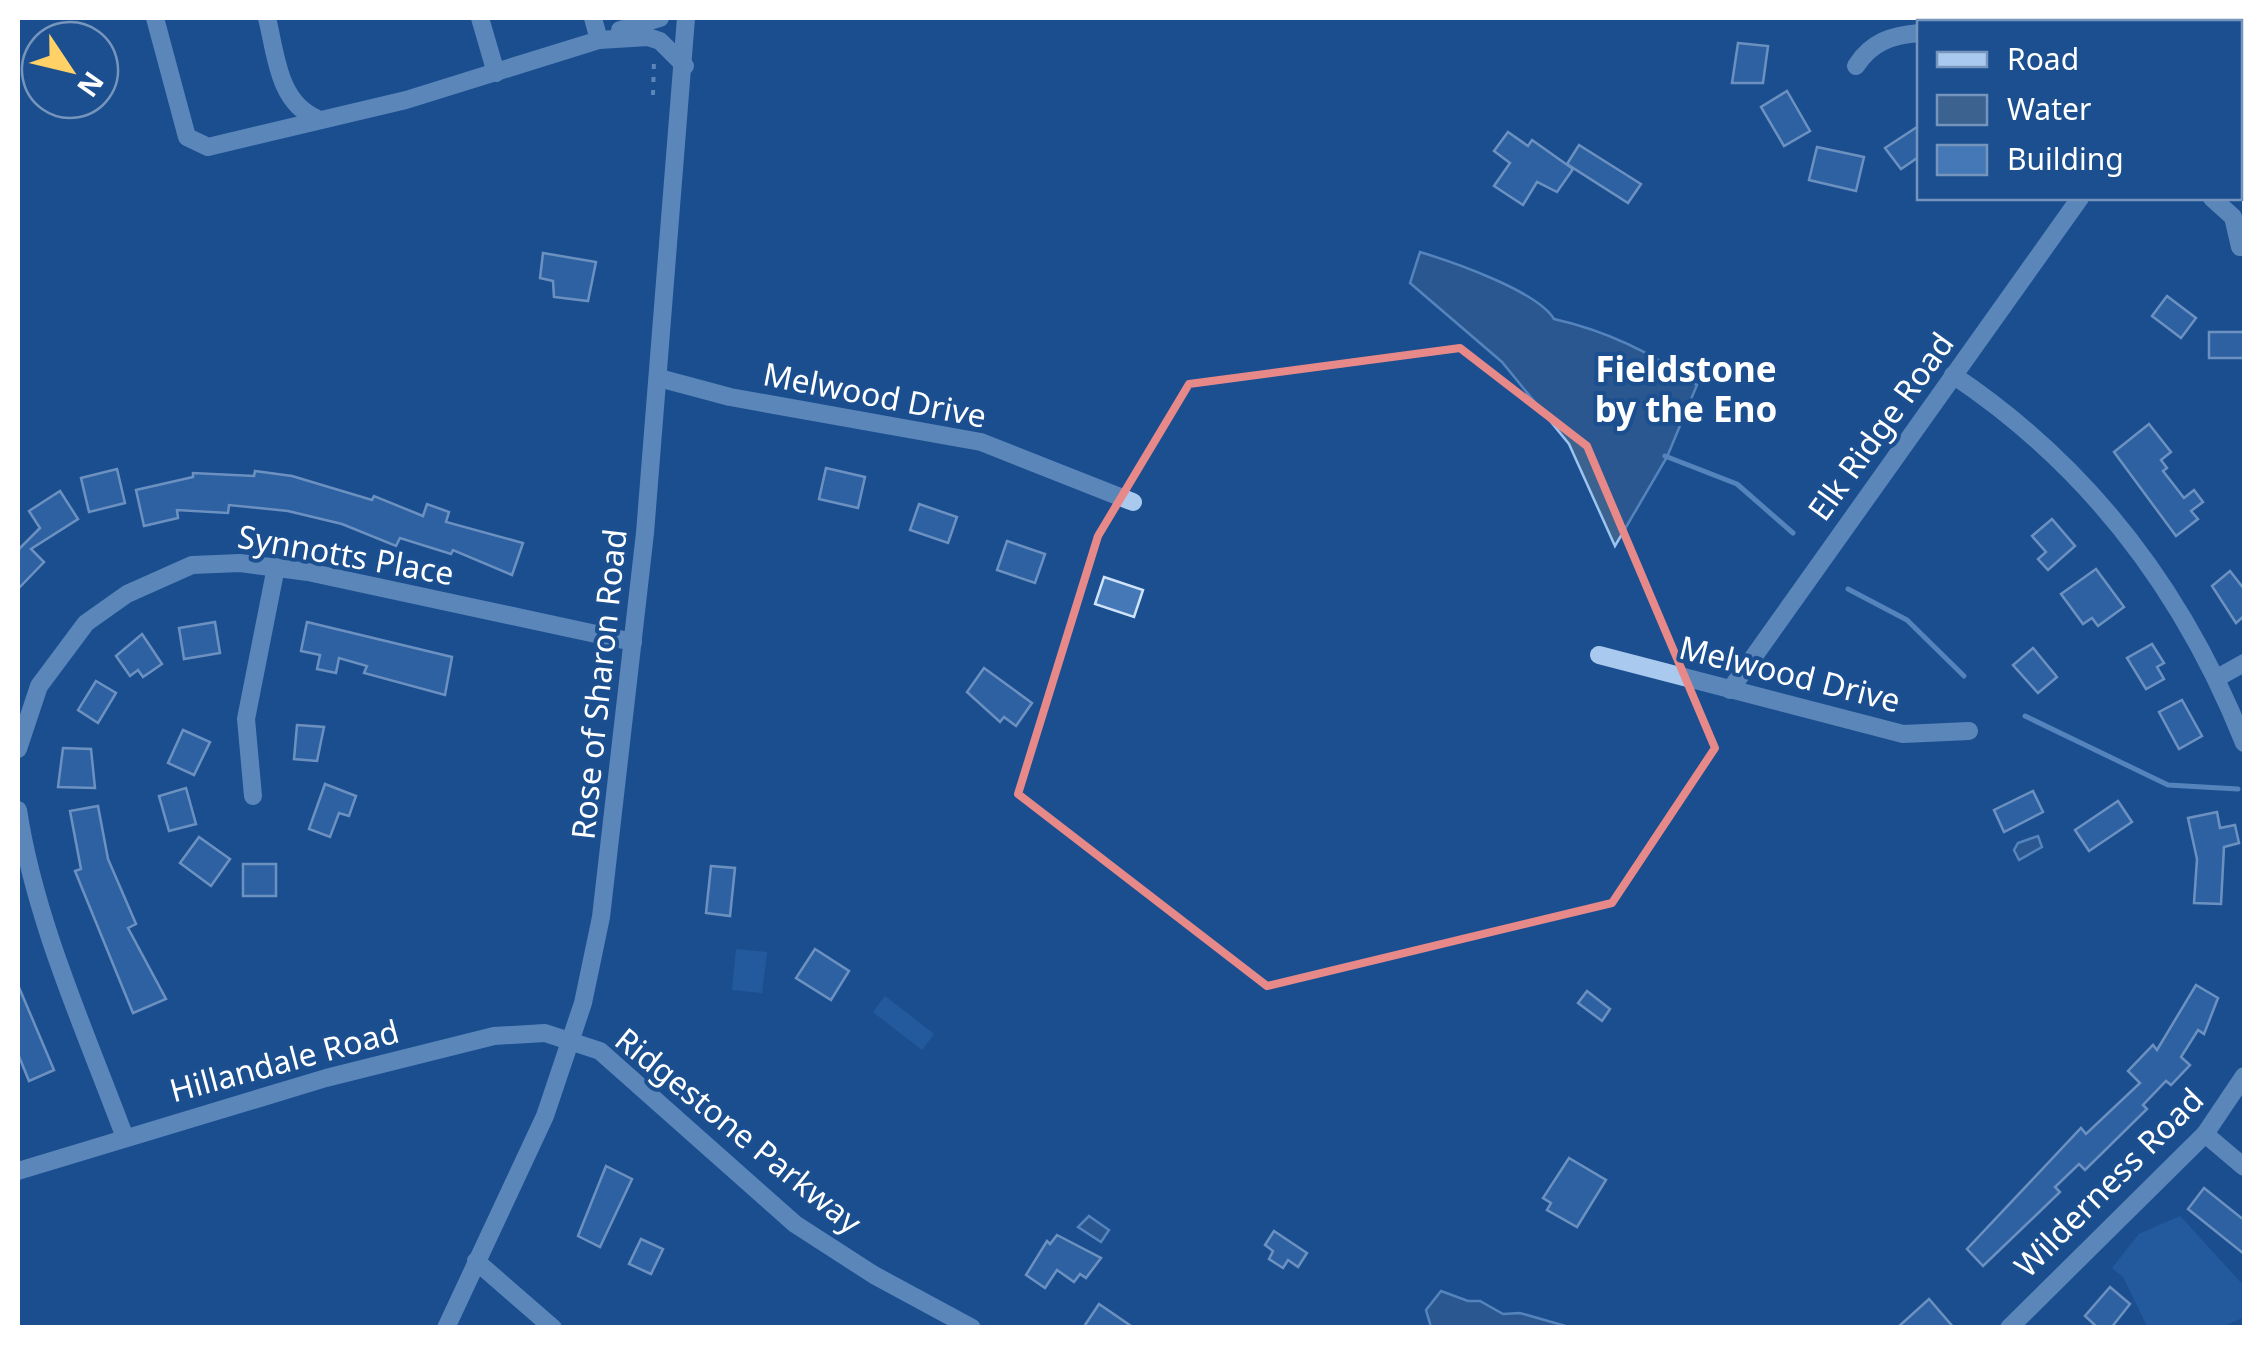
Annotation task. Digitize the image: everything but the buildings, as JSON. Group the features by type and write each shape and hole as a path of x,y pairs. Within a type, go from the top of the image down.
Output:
{"street":[{"path":"155,18 187,137 208,148 316,118 351,114 603,40 648,36 660,41 684,66"},
{"path":"266,18 287,94 299,111 316,118"},
{"path":"480,18 496,74"},
{"path":"593,18 603,40"},
{"path":"603,40 616,31 660,18"},
{"name":"Rose of Sharon Road","path":"446,1328 545,1116 571,1041 601,916 658,378 686,18"},
{"path":"1856,66 1879,42 1896,35 1917,34"},
{"name":"Elk Ridge Road","path":"1730,690 2079,200"},
{"path":"2214,200 2233,217 2240,247"},
{"path":"1953,375 2044,444 2136,544 2183,614 2217,678 2244,743"},
{"name":"Melwood Drive","path":"658,378 730,397 981,442 1133,502"},
{"name":"Synnotts Place","path":"18,749 51,667 86,623 104,609 192,565 276,567 633,642"},
{"path":"252,796 246,719 276,567"},
{"name":"Melwood Drive","path":"1599,654 1903,734 1969,731"},
{"path":"2217,678 2244,663"},
{"path":"18,810 22,846 40,906 124,1135"},
{"name":"Hillandale Road","path":"18,1171 124,1135 494,1036 545,1034 571,1041"},
{"name":"Ridgestone Parkway","path":"571,1041 600,1051 795,1224 874,1275 972,1328"},
{"name":"Wilderness Road","path":"2009,1328 2204,1134 2244,1076"},
{"path":"2204,1134 2244,1167"},
{"path":"476,1262 554,1328"}],"path":[{"path":"653,95 655,46"}],"highlighted area":[{"path":"1460,348 1587,446 1715,748 1612,903 1267,986 1018,794 1098,536 1189,384"}],"shaded area":[{"path":"736,949 767,952 762,993 732,990"},
{"path":"885,996 934,1034 922,1050 873,1012"},
{"path":"2180,1216 2244,1286 2244,1322 2242,1318 2220,1328 2147,1326 2123,1277 2112,1268 2139,1234"}],"water":[{"path":"1420,252 1513,288 1545,308 1554,319 1629,344 1697,385 1667,457 1615,546 1569,444 1502,362 1410,283"},
{"path":"2038,836 2042,847 2019,860 2014,850 2018,843"},
{"path":"1089,1216 1109,1230 1101,1242 1078,1227"},
{"path":"1441,1291 1480,1301 1503,1314 1520,1313 1569,1327 1431,1327 1426,1310"}],"waterway":[{"path":"1665,456 1737,484 1793,533"},
{"path":"1848,589 1907,620 1964,676"},
{"path":"2025,716 2168,785 2238,789"}],"district":[{"name":"Fieldstone by the Eno","path":"1686,388"}]}
